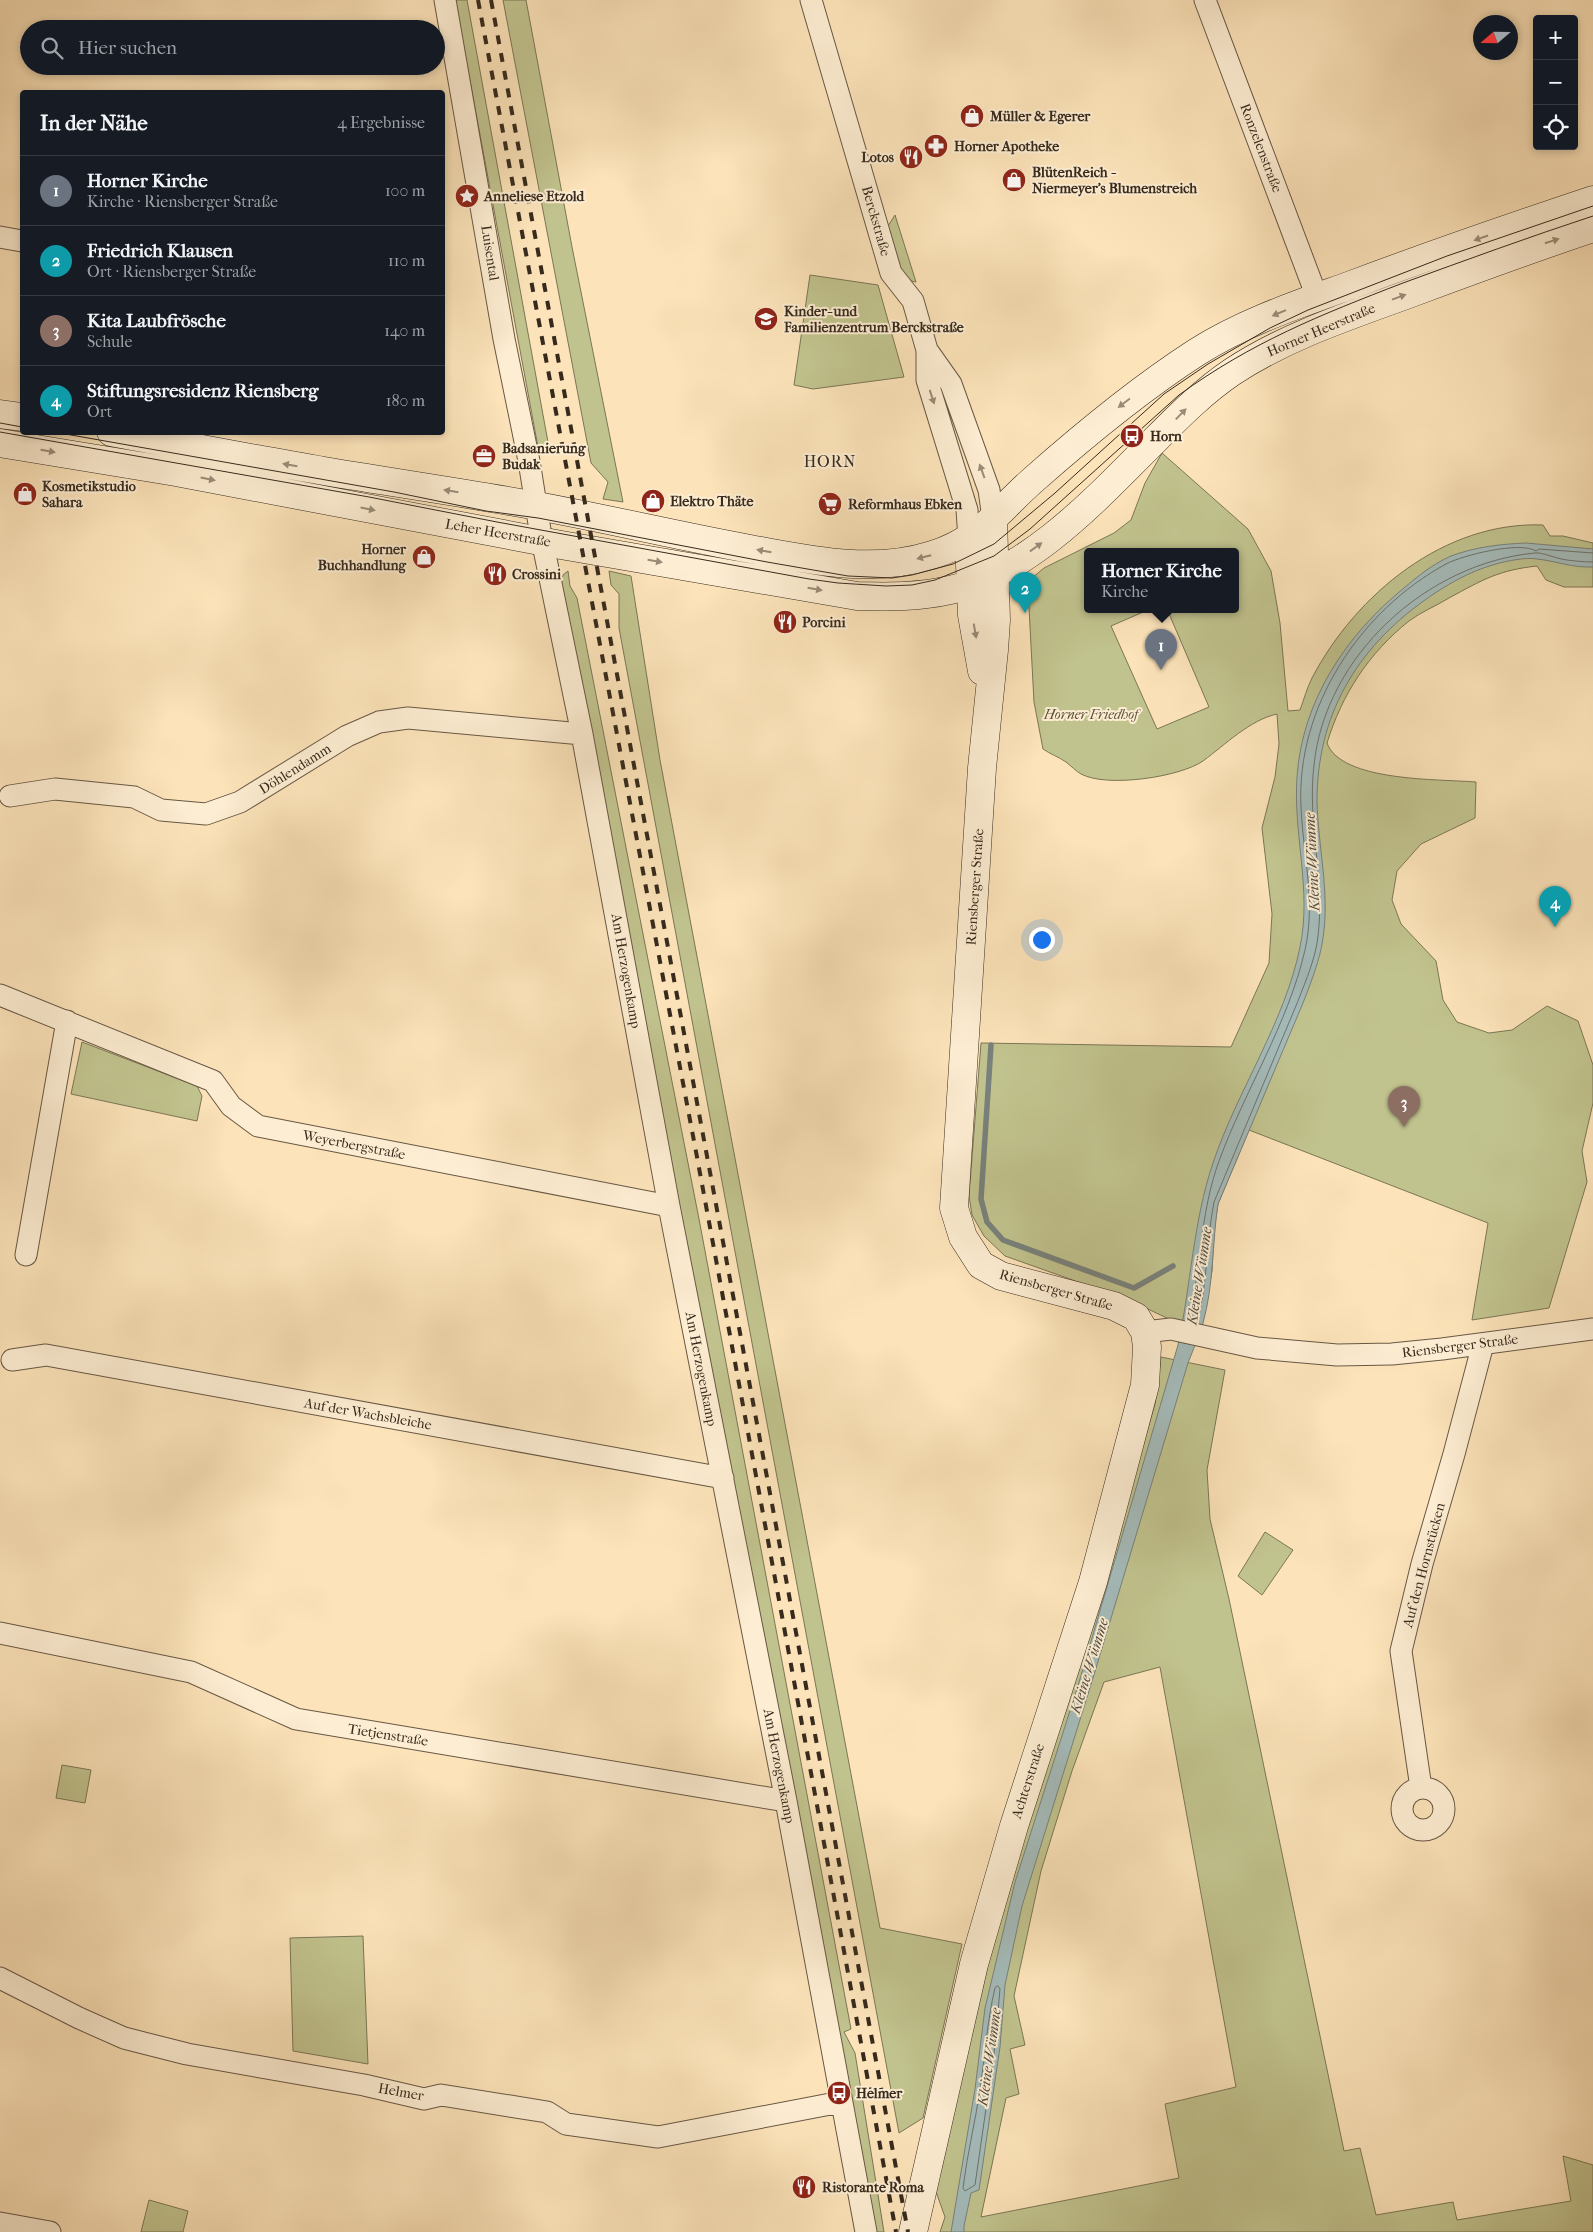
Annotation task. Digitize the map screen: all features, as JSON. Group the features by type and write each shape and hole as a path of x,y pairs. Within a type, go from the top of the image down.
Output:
{"main road":[{"path":"146,435 536,506 780,554 858,566 898,563 927,557 954,548 969,539 1037,476 1118,408 1149,384 1202,349 1245,327 1317,297 1445,250 1593,200"},
{"name":"Horner Heerstraße","path":"983,578 1034,549 1066,524 1099,495 1203,393 1232,372 1272,349 1340,319 1593,228"},
{"path":"0,414 20,417"},
{"name":"Leher Heerstraße","path":"0,443 176,472 543,541 857,596 906,597 952,589 983,578"},
{"path":"983,578 993,518"},
{"path":"969,539 983,578"},
{"name":"Riensberger Straße","path":"983,578 972,615 982,665 982,768 954,1208 963,1237 981,1265 1001,1276 1114,1306 1136,1316 1158,1330"},
{"name":"Achterstraße","path":"912,2232 974,1964 1014,1826 1093,1582 1145,1385 1147,1347 1158,1330"}],"street":[{"name":"Luisental","path":"445,0 504,339 529,461 536,506"},
{"name":"Berckstraße","path":"811,0 891,273 912,301 927,350 927,380 968,510 969,539"},
{"name":"Ronzelenstraße","path":"1205,0 1317,297"},
{"path":"0,237 20,241"},
{"name":"Berckstraße","path":"927,350 951,384 989,490 993,518"},
{"name":"Am Herzogenkamp","path":"536,506 582,734 669,1206 786,1801 866,2232"},
{"name":"Döhlendamm","path":"10,796 55,789 134,796 162,810 206,814 240,802 347,736 379,722 408,718 582,734"},
{"name":"Weyerbergstraße","path":"0,995 213,1080 231,1106 258,1126 669,1206"},
{"path":"26,1255 67,1021"},
{"name":"Riensberger Straße","path":"1158,1330 1201,1336 1257,1348 1337,1355 1392,1354 1593,1329"},
{"name":"Auf den Hornstücken","path":"1421,1788 1401,1651 1422,1564 1483,1344"},
{"name":"Auf der Wachsbleiche","path":"12,1360 46,1355 723,1478"},
{"name":"Tietjenstraße","path":"0,1632 192,1672 296,1719 786,1801"},
{"name":"Helmer","path":"0,1978 78,2018 124,2038 187,2054 364,2085 424,2099 441,2094 547,2112 566,2124 658,2137 841,2102"},
{"path":"0,2223 50,2232"}],"green space":[{"path":"455,0 467,0 550,453 538,447"},
{"path":"503,0 526,0 572,247 623,502 603,499 608,482 591,463"},
{"path":"895,215 916,282 902,275 888,226"},
{"path":"810,275 878,285 904,377 813,389 794,385"},
{"name":"Horner Friedhof","path":"1162,453 1248,529 1271,571 1280,623 1288,711 1300,710 1312,678 1331,647 1353,618 1407,568 1438,550 1472,535 1507,527 1543,525 1550,536 1563,536 1593,543 1593,587 1564,587 1546,580 1537,566 1512,570 1481,581 1409,621 1369,661 1349,691 1327,743 1336,756 1351,765 1371,772 1417,779 1476,782 1475,818 1421,844 1397,871 1392,900 1401,924 1436,961 1443,1000 1457,1022 1489,1033 1512,1030 1547,1006 1578,1021 1593,1065 1593,1103 1582,1151 1587,1182 1549,1308 1472,1320 1488,1223 1249,1130 1218,1204 1214,1231 1212,1271 1203,1322 1171,1320 1129,1300 1005,1256 984,1236 972,1215 969,1196 981,1043 1231,1047 1269,963 1272,914 1262,828 1275,777 1279,744 1277,714 1257,721 1192,767 1178,772 1143,779 1108,780 1093,778 1081,774 1063,760 1043,749 1034,702 1028,589 1032,578 1044,568 1084,548 1114,533 1131,520 1145,483","holes":["1084,548 1239,548 1239,613 1169,613 1209,707 1157,729 1111,626 1141,613 1084,613"]},
{"path":"568,571 570,586 577,598 699,1219 851,2029 844,2032 855,2053 884,2232 871,2232 560,590 563,575"},
{"path":"609,571 631,576 660,760 880,1928 962,1944 923,2118 899,2133 619,628 619,594 611,585"},
{"path":"82,1042 197,1086 202,1096 197,1121 71,1094"},
{"path":"1161,1357 1225,1370 1207,1470 1210,1519 1229,1599 1344,2151 1360,2148 1376,2215 1453,2202 1457,2220 1571,2201 1563,2156 1593,2165 1593,2232 940,2232 945,2217 935,2189 987,1965 1020,1846 1077,1672 1155,1404","holes":["1160,1667 1236,2087 1165,2104 1179,2178 981,2217 1006,2098 1019,2094 1010,2049 1025,2045 1014,1996 1041,1871 1072,1771 1104,1682"]},
{"path":"1265,1532 1293,1550 1262,1595 1238,1576"},
{"path":"62,1765 91,1770 85,1803 56,1798"},
{"path":"363,1936 368,2064 293,2051 290,1938"},
{"path":"149,2200 188,2211 183,2232 141,2232"}],"water":[{"name":"Kleine Wümme","path":"1526,543 1593,549 1593,567 1537,559 1522,559 1486,567 1450,584 1425,600 1379,640 1345,687 1333,713 1324,741 1319,770 1317,801 1325,904 1325,921 1320,954 1303,1003 1218,1204 1211,1278 1203,1323 1188,1363 1022,1906 1005,1985 1000,2047 979,2190 971,2193 964,2232 951,2232 975,2089 985,2008 1015,1882 1077,1689 1178,1345 1206,1185 1223,1136 1283,1002 1293,975 1300,947 1304,905 1296,798 1301,749 1308,722 1318,696 1346,648 1383,606 1415,579 1426,570 1451,556 1469,550 1488,546"}],"waterway":[{"path":"991,1045 981,1199 987,1222 1003,1240 1134,1288 1173,1266"}],"tram line":[{"path":"71,435 394,492 486,511 538,518 848,576 892,578 912,575 953,564 994,544 1055,493 1164,394 1208,364 1270,328 1308,310 1447,256 1593,206"},
{"path":"0,432 369,497 809,579 886,586 912,585 935,580 994,556 1030,529 1179,395 1206,376 1260,345 1287,331 1403,283 1593,216"},
{"path":"0,423 20,427"}],"railway":[{"path":"478,0 697,1157 896,2232"},
{"path":"491,0 908,2232"}],"place":[{"name":"Müller & Egerer","path":"972,116"},
{"name":"Horner Apotheke","path":"936,146"},
{"name":"Lotos","path":"911,157"},
{"name":"BlütenReich - Niermeyer's Blumenstreich","path":"1014,180"},
{"name":"Anneliese Etzold","path":"467,196"},
{"name":"Kinder- und Familienzentrum Berckstraße","path":"766,319"},
{"name":"Horn","path":"1132,436"},
{"name":"Badsanierung Budak","path":"484,456"},
{"name":"Kosmetikstudio Sahara","path":"25,494"},
{"name":"Elektro Thäte","path":"653,501"},
{"name":"Reformhaus Ebken","path":"830,504"},
{"name":"Horner Buchhandlung","path":"424,557"},
{"name":"Crossini","path":"495,574"},
{"name":"Friedrich Klausen","path":"1025,613"},
{"name":"Porcini","path":"785,622"},
{"name":"Horner Kirche","path":"1161,670"},
{"name":"Stiftungsresidenz Riensberg","path":"1555,927"},
{"name":"Kita Laubfrösche","path":"1404,1127"},
{"name":"Helmer","path":"839,2093"},
{"name":"Ristorante Roma","path":"804,2187"}],"district":[{"name":"HORN","path":"830,461"}]}
